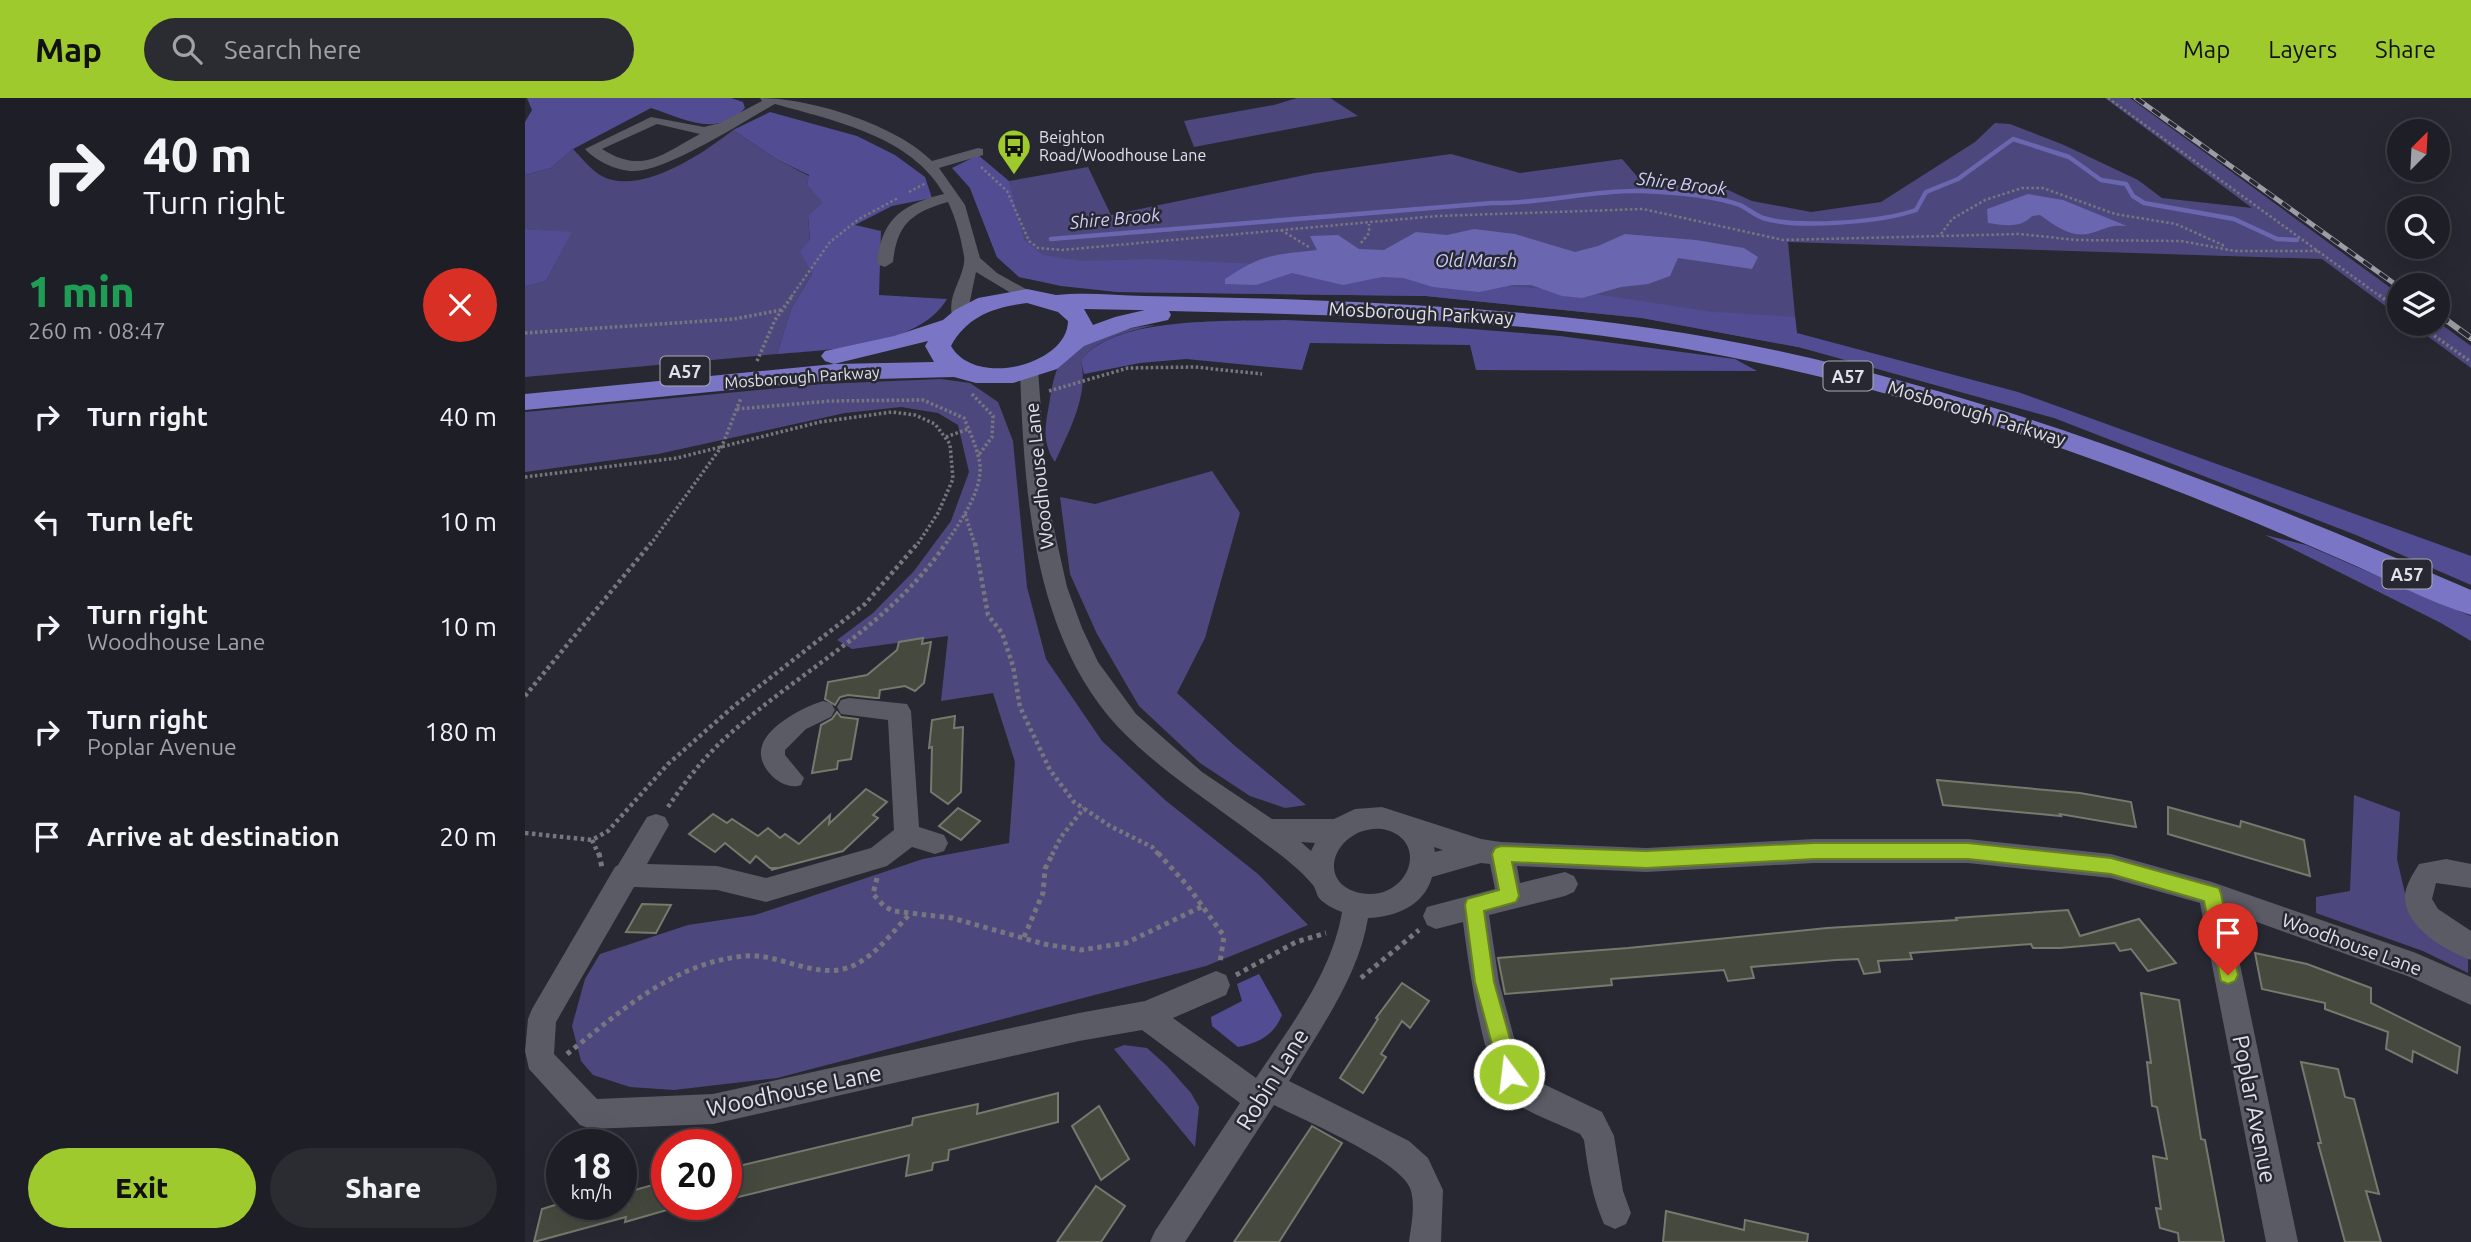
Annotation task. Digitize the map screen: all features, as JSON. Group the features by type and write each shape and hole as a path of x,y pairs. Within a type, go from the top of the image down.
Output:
{"highway":[{"name":"Mosborough Parkway","path":"525,386 844,355 954,321 989,302 1027,296 1060,301 1421,312 1576,325 1757,354 1995,415 2111,455 2220,497 2471,603"},
{"path":"1060,301 1074,310 1079,320 1079,333 1075,341"},
{"name":"Mosborough Parkway","path":"525,402 834,372 957,370 976,375 1001,376 1029,370 1061,354 1075,341 1124,322 1149,316 1248,306"},
{"path":"954,321 938,346 943,359 957,370"}],"street":[{"path":"730,125 704,131 656,120 645,122 592,149 618,166 641,167 662,160 730,125 770,99 871,131 912,152 934,171 953,197 964,224 972,258 954,321"},
{"path":"934,171 978,152"},
{"path":"885,262 888,239 894,227 917,209 953,197"},
{"path":"972,258 985,271 1027,296"},
{"name":"Woodhouse Lane","path":"1029,370 1039,515 1051,575 1071,633 1114,706 1183,772 1267,830 1323,877"},
{"path":"624,875 716,878 767,890 878,858 895,847 907,834 899,711 849,707"},
{"path":"792,778 773,759 773,747 798,722 823,710"},
{"path":"1372,817 1389,818 1409,828 1419,840 1423,855 1422,868 1416,883 1405,895 1389,904 1355,915 1328,888 1323,877 1321,862 1324,849 1339,830 1354,821 1372,817"},
{"path":"545,1066 539,1059 542,1019 624,875 656,825"},
{"name":"Woodhouse Lane","path":"1409,828 1491,852 1646,860 1814,851 1968,851 2111,866 2212,894 2416,965 2471,991"},
{"path":"1267,830 1339,830"},
{"path":"907,834 935,843"},
{"path":"1491,852 1510,896"},
{"name":"Woodhouse Lane","path":"1422,868 1491,852"},
{"path":"2471,876 2446,871 2428,872 2421,883 2418,898 2424,915 2440,929 2471,947"},
{"path":"1436,916 1565,884"},
{"name":"Poplar Avenue","path":"2212,894 2282,1242"},
{"path":"1474,905 1485,982 1509,1074 1520,1089 1591,1124 1599,1136 1607,1191 1615,1213"},
{"name":"Robin Lane","path":"1166,1242 1264,1093 1329,984 1355,915"},
{"name":"Woodhouse Lane","path":"545,1066 591,1114 713,1109 1056,1032 1146,1015 1216,985"},
{"path":"1146,1015 1264,1093"}],"lane":[{"path":"1264,1093 1398,1152 1417,1169 1427,1190 1425,1242"}],"path":[{"path":"2108,98 2387,301"},
{"path":"775,320 830,242 859,219 934,171"},
{"path":"998,183 1007,191 1029,241 1038,248 1062,250 1491,212 1643,209 1783,240 2020,234 2076,240 2181,241 2235,251 2318,251"},
{"path":"1941,234 1952,219 1985,200 2022,188 2043,188 2115,214 2176,224 2235,251"},
{"path":"1361,243 1369,233 1369,224"},
{"path":"1280,230 1309,247"},
{"path":"525,333 734,319 782,310"},
{"path":"2435,336 2471,362"},
{"path":"1030,397 1128,368 1195,367 1262,374"},
{"path":"957,370 963,382 993,416 992,436 977,457"},
{"path":"525,696 641,558 722,446 737,409 830,401 923,400 964,418 980,466 977,486 965,513 929,570 860,634 815,665 726,738 688,776 656,825"},
{"path":"525,477 677,457 820,422 892,412 915,415 935,424 950,444 953,480 938,513 913,550 865,604 734,706 668,764 608,831 592,840 525,833"},
{"path":"946,437 968,429"},
{"path":"965,513 973,532 988,615 1002,633 1013,666 1020,707 1050,770 1074,802 1110,826 1152,846 1203,906 1224,936 1216,985"},
{"path":"1024,937 1043,893 1045,869 1061,837 1084,808"},
{"path":"878,858 873,894 882,906 910,914 951,918 1069,949 1122,945 1203,906"},
{"path":"545,1066 568,1054 626,1004 678,975 715,962 753,956 827,971 852,967 871,953 910,914"},
{"path":"1216,985 1355,915"},
{"path":"1353,985 1436,916"}],"shaded area":[{"path":"527,98 731,98 743,102 745,108 734,117 712,124 688,121 651,108 573,149 551,168 525,175 525,122 532,110"},
{"path":"1297,98 1330,98 1358,116 1194,147 1184,121 1274,105"},
{"path":"2105,98 2130,98 2387,285 2387,307 2322,259 1788,242 1798,347 1642,318 1426,296 1117,292 1019,277 997,257 970,188 1088,167 1111,215 1315,173 1451,154 1520,173 1622,159 1642,182 1728,190 1752,201 1811,212 1881,202 1975,142 1995,123 2010,124 2064,145 2138,180 2162,198 2252,208"},
{"path":"770,112 857,136 895,155 925,177 932,198 892,206 855,225 881,231 879,295 947,299 934,315 916,327 870,343 777,354 791,309 812,274 800,251 810,240 808,215 823,203 807,185 809,175 778,160 733,130"},
{"path":"733,130 778,160 809,176 807,185 824,203 808,215 810,241 801,251 812,274 791,309 777,354 525,377 525,287 546,281 571,233 525,229 525,175 551,168 573,149 600,175 615,181 633,181 670,170"},
{"path":"978,155 1009,181 1024,240 1043,255 1081,261 1151,259 1337,268 1345,273 1582,292 1713,312 1795,317 1797,333 2018,392 2471,556 2471,585 2356,535 2054,418 1798,347 1642,318 1426,296 1117,292 1061,286 1019,277 997,257 970,188 952,168"},
{"path":"525,229 572,232 546,281 525,287"},
{"path":"1285,320 1446,327 1560,336 1735,359 1757,371 1476,370 1470,345 1310,343 1302,370 1186,359 1140,363 1084,374 1081,361 1097,346 1119,335 1145,328 1206,322"},
{"path":"1155,325 1105,341 1081,361 1083,374 1080,400 1055,462 1046,441 1046,427 1053,381 1065,357 1101,336"},
{"path":"2450,331 2471,346 2471,368 2427,336 2450,336"},
{"path":"941,379 970,383 998,402 1013,441 1027,587 1046,659 1102,741 1165,800 1258,874 1308,925 1206,966 777,1078 674,1090 630,1087 593,1075 581,1061 572,1026 585,979 600,954 688,925 755,915 923,859 1009,843 1015,762 993,693 941,701 948,636 852,649 837,640 873,613 914,571 951,521 969,472 958,425 938,413 901,407 845,413 658,454 525,472 525,412 822,384"},
{"path":"1212,471 1240,513 1205,638 1177,693 1306,805 1285,808 1250,796 1200,763 1139,706 1097,634 1070,574 1060,497 1095,504"},
{"path":"2265,535 2306,545 2471,616 2471,641 2441,623"},
{"path":"2354,795 2400,812 2397,859 2407,902 2468,954 2468,973 2423,951 2316,913 2316,897 2350,891"},
{"path":"1259,974 1282,1015 1275,1028 1265,1037 1238,1047 1212,1026 1211,1017 1242,1001 1237,984"},
{"path":"1124,1045 1147,1048 1191,1093 1199,1107 1195,1147 1114,1049"}],"water":[{"path":"2028,194 2063,200 2127,226 2113,226 2087,234 2072,233 2040,215 2017,224 1988,223 1987,209"},
{"name":"Old Marsh","path":"1474,229 1515,234 1575,252 1598,246 1625,234 1696,240 1744,248 1758,257 1752,269 1678,258 1670,276 1648,284 1621,287 1582,298 1562,296 1531,285 1513,285 1479,292 1433,287 1403,278 1382,277 1343,285 1292,273 1256,285 1225,284 1225,279 1259,260 1317,250 1310,236 1338,235 1359,249 1384,250 1416,232 1447,235"}],"building":[{"path":"923,638 922,644 931,642 924,683 915,691 905,686 880,690 879,698 848,695 840,697 835,705 825,699 828,682 867,675 897,650 899,642"},
{"path":"837,712 841,717 858,719 851,759 838,761 837,769 812,773 821,725 832,719"},
{"path":"955,716 954,728 963,727 961,792 948,804 931,792 932,747 929,748 932,720"},
{"path":"1937,780 2080,793 2131,802 2136,827 2060,814 2061,816 1943,805"},
{"path":"866,789 887,802 873,815 878,818 843,851 771,870 774,868 770,868 756,856 750,863 725,843 715,852 689,834 713,814 727,823 732,819 758,836 768,828 780,838 785,834 799,844 830,815 829,824"},
{"path":"2168,807 2240,827 2241,821 2304,840 2310,876 2168,834"},
{"path":"958,808 980,821 961,840 939,826"},
{"path":"642,904 671,905 656,933 626,932"},
{"path":"2068,910 2080,936 2139,919 2176,963 2148,971 2131,949 2120,951 2115,943 2060,948 2033,948 2031,944 1910,953 1912,959 1878,961 1880,972 1864,974 1858,959 1836,960 1751,967 1754,978 1728,981 1724,970 1611,979 1612,985 1505,994 1498,958 1827,928"},
{"path":"2255,953 2307,964 2371,988 2371,1003 2460,1047 2457,1073 2413,1051 2412,1062 2386,1049 2388,1032 2325,1009 2325,1003 2262,989"},
{"path":"1402,983 1429,1001 1410,1028 1402,1021 1381,1054 1386,1057 1363,1093 1340,1078 1378,1019 1376,1018"},
{"path":"2141,993 2179,1000 2201,1139 2205,1140 2224,1242 2179,1242 2178,1233 2160,1228 2156,1208 2161,1209 2153,1156 2167,1159 2157,1107 2152,1106 2147,1062 2151,1063"},
{"path":"2301,1062 2338,1069 2345,1097 2354,1099 2379,1194 2366,1191 2381,1242 2345,1242 2318,1143 2321,1143"},
{"path":"1058,1093 1058,1122 949,1150 948,1160 933,1163 932,1170 906,1176 909,1155 742,1196 742,1165 912,1125 913,1118 978,1104 977,1114"},
{"path":"1099,1106 1129,1159 1101,1180 1072,1126"},
{"path":"1312,1126 1342,1143 1279,1242 1234,1242"},
{"path":"651,1185 651,1215 637,1219 637,1189"},
{"path":"1096,1186 1125,1206 1101,1242 1057,1242"},
{"path":"546,1208 546,1220 615,1220 534,1242 542,1209"},
{"path":"1666,1211 1744,1230 1745,1220 1808,1234 1807,1242 1663,1242"}],"waterway":[{"name":"Shire Brook","path":"1051,239 1511,203 1621,191 1664,192 1717,199 1740,205 1760,217 1778,221 1862,221 1916,210 1926,192 1958,179 2013,139 2069,157 2101,180 2126,184 2133,196 2144,203 2234,219 2277,239 2297,240"}],"railway":[{"path":"2136,98 2387,278"},
{"path":"2450,323 2471,338"}],"place":[{"name":"Beighton Road/Woodhouse Lane","path":"1014,176"}],"route":[{"path":"1509,1074 1485,982 1474,905 1510,896 1501,854 1646,860 1814,851 1968,851 2111,866 2212,894 2228,975"}]}
